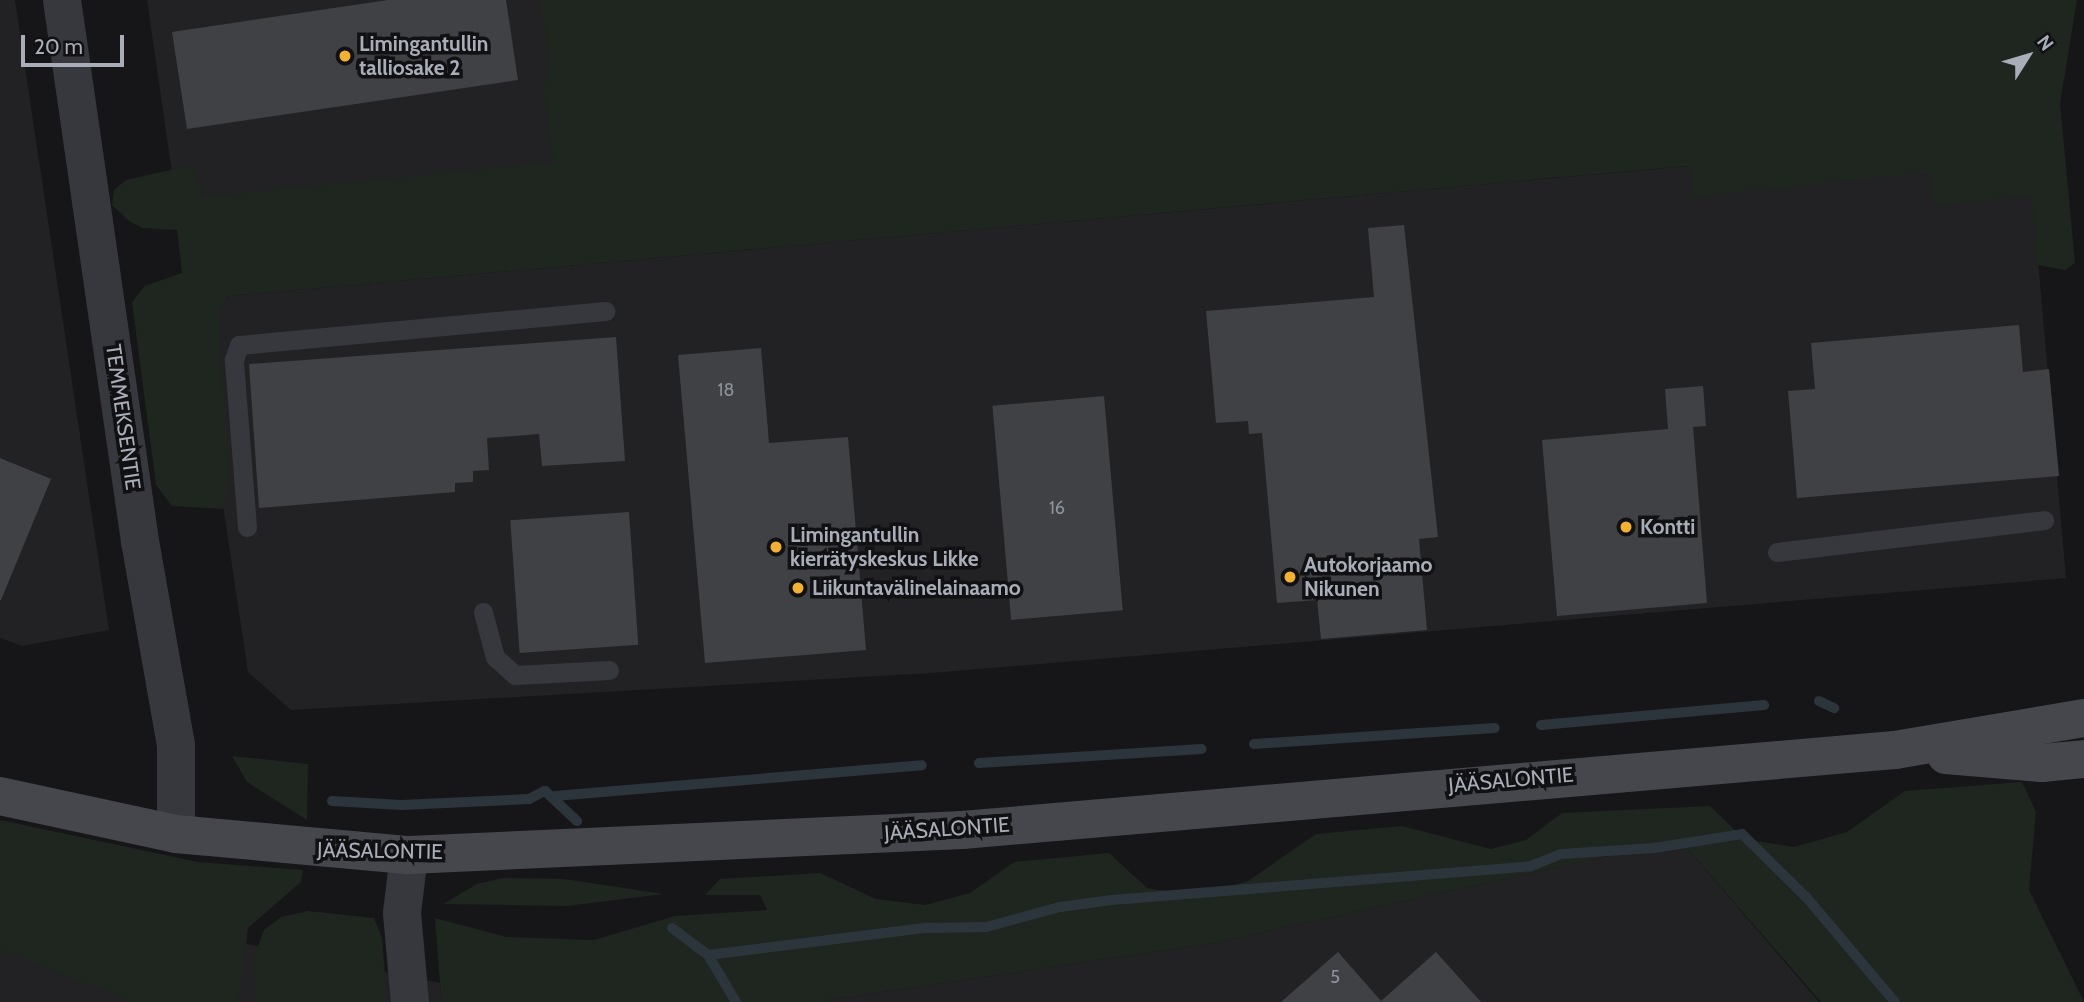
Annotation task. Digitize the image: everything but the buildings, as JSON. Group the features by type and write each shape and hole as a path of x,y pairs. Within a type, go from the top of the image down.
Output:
{"main road":[{"name":"JÄÄSALONTIE","path":"0,796 176,834 409,855 961,830 1895,750 2084,718"},
{"name":"JÄÄSALONTIE","path":"1895,750 2042,763 2084,760"}],"street":[{"name":"TEMMEKSENTIE","path":"62,0 140,541 176,745 176,834"},
{"path":"409,855 402,913 410,1002"}],"lane":[{"path":"247,527 234,360 239,345 605,312"},
{"path":"1777,552 2044,520"},
{"path":"483,612 495,657 515,675 609,670"}],"shaded area":[{"path":"0,0 15,0 109,630 22,646 0,638"},
{"path":"147,0 551,0 579,186 216,219 174,186"},
{"path":"540,0 2077,0 2060,103 2075,263 2065,270 2038,265 2031,195 1933,206 1928,173 1693,197 1688,166 229,296 218,311 230,469 223,509 172,506 156,485 132,302 145,286 182,273 177,230 142,228 129,221 112,205 114,190 126,180 188,166 196,171 202,197 554,162 543,90 551,65"},
{"path":"2027,136 2066,578 931,673 291,710 248,672 198,338 229,296"},
{"path":"232,756 308,764 307,820 247,782"},
{"path":"2022,782 2036,812 2029,890 2084,1002 1821,1002 1680,840 1215,943 815,1002 442,1002 435,918 506,937 594,940 675,916 767,910 760,895 705,895 720,879 820,873 876,899 925,905 970,893 1014,862 1109,853 1147,888 1196,896 1248,881 1316,834 1402,826 1491,849 1526,840 1562,813 1710,806 1744,839 1794,847 1847,832 1905,791"},
{"path":"0,820 198,862 303,870 301,882 248,928 239,1002 134,1002 0,950"},
{"path":"1680,840 1819,1002 815,1002 1215,943"},
{"path":"503,878 564,879 664,894 567,906 443,904 477,884"},
{"path":"0,894 440,983 442,1002 0,1002"},
{"path":"308,911 374,918 382,938 387,1002 255,1002 254,957 264,930 281,917"}],"waterway":[{"path":"1819,701 1834,708"},
{"path":"1541,725 1764,705"},
{"path":"1254,744 1494,728"},
{"path":"979,763 1202,749"},
{"path":"555,796 922,765"},
{"path":"332,801 402,805 529,799 545,791 577,821"},
{"path":"708,955 926,928 986,927 1060,907 1112,900 1531,866 1561,854 1654,848 1742,834 1807,898 1895,1002"},
{"path":"672,928 708,955 736,1002"}],"place":[{"name":"Limingantullin talliosake 2","path":"345,56"},
{"name":"Kontti","path":"1626,527"},
{"name":"Limingantullin kierrätyskeskus Likke","path":"776,547"},
{"name":"Autokorjaamo Nikunen","path":"1290,577"},
{"name":"Liikuntavälinelainaamo","path":"798,588"}]}
